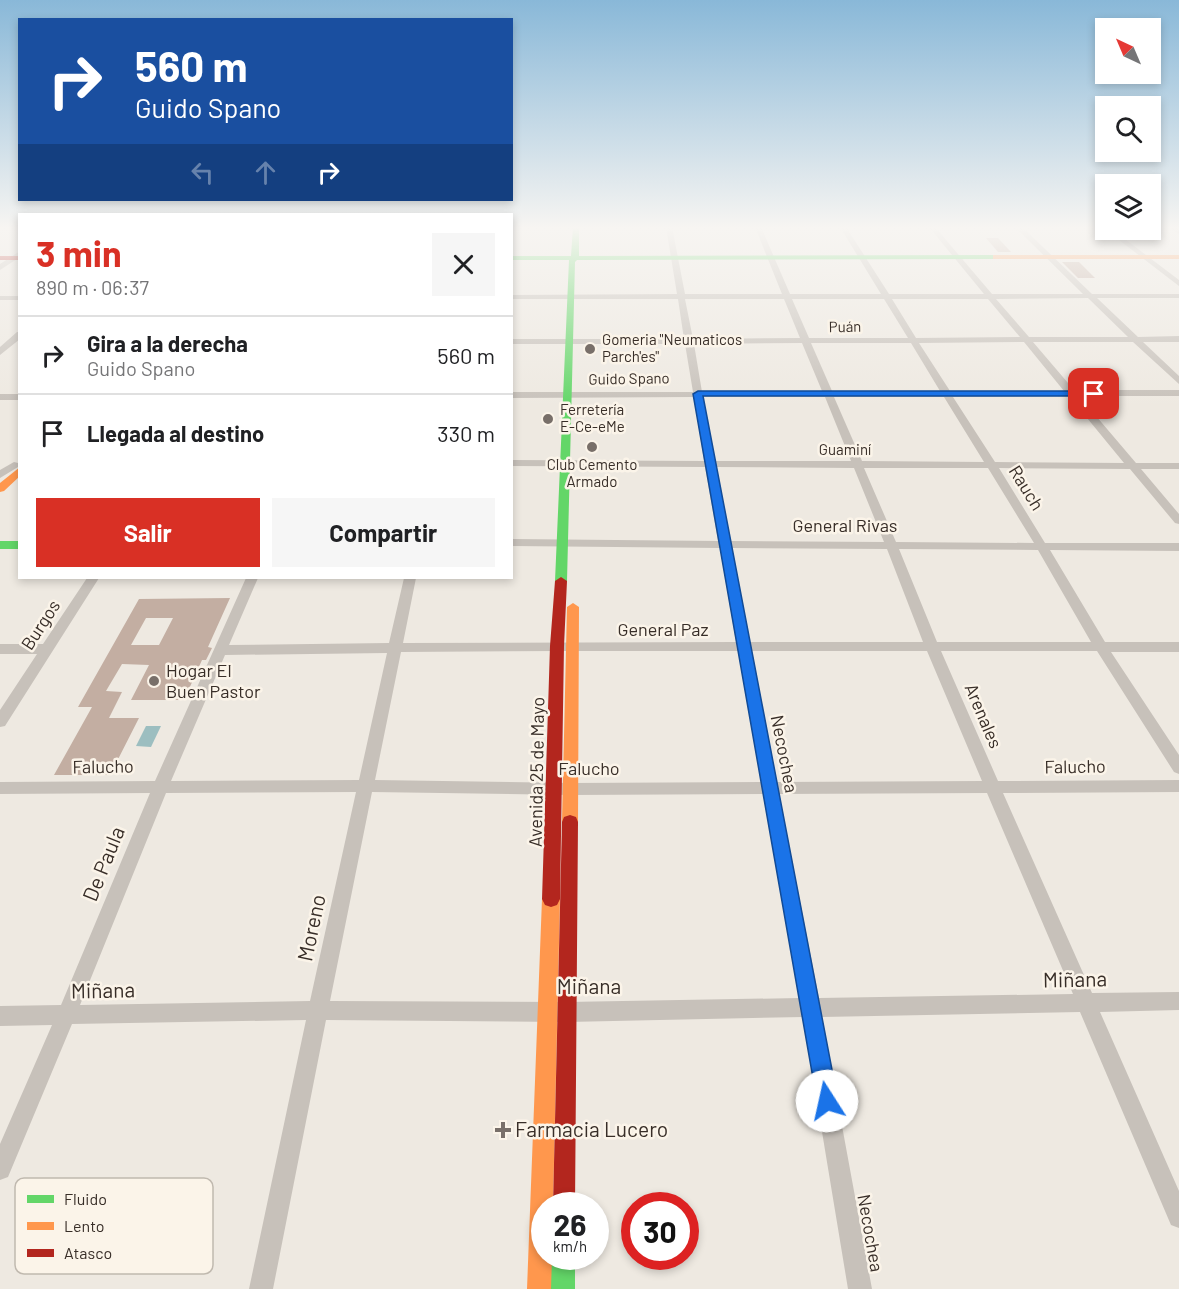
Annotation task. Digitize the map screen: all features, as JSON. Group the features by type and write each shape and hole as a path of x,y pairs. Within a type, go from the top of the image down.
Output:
{"main road":[{"name":"Avenida 25 de Mayo","path":"539,1289 558,1012 563,789 572,648 569,543 573,287"},
{"name":"Avenida 25 de Mayo","path":"563,789 557,646 569,543"},
{"path":"0,545 18,545"},
{"name":"Avenida 25 de Mayo","path":"558,1012 564,1192"},
{"path":"563,1270 563,1289"}],"street":[{"name":"Necochea","path":"679,287 811,1007 860,1289"},
{"name":"Arenales","path":"784,287 932,647 1179,1217"},
{"name":"Rauch","path":"881,287 1041,545 1101,647 1179,768"},
{"path":"982,287 1179,521"},
{"path":"1082,287 1179,381"},
{"path":"513,297 1179,296"},
{"path":"0,298 18,298"},
{"name":"Puán","path":"513,342 1179,339"},
{"path":"0,343 15,343"},
{"path":"0,352 15,343"},
{"name":"Guido Spano","path":"513,395 1179,393"},
{"path":"0,397 18,397"},
{"name":"Guaminí","path":"513,463 1179,466"},
{"name":"General Rivas","path":"513,543 1179,547"},
{"name":"Burgos","path":"0,722 92,579"},
{"name":"De Paula","path":"0,1169 8,1132 66,1016 160,786 252,579"},
{"name":"Moreno","path":"261,1289 410,579"},
{"name":"General Paz","path":"220,650 557,646 572,648 1179,647"},
{"path":"0,649 47,649"},
{"name":"Falucho","path":"0,788 365,786 563,789 770,786 993,788 1179,786"},
{"name":"Miñana","path":"0,1016 318,1010 558,1012 1179,1001"}],"water":[{"path":"146,726 161,726 151,747 136,746"}],"building":[{"name":"Hogar El Buen Pastor","path":"230,598 208,647 212,648 206,660 202,660 184,700 131,700 149,665 122,664 106,691 122,692 109,718 139,718 110,775 54,775 92,707 78,707 139,599","holes":["146,618 173,618 159,645 131,645"]}],"traffic: fast":[{"path":"561,581 570,287"},
{"path":"0,545 18,545"},
{"path":"563,1270 563,1289"}],"traffic: slow":[{"path":"0,489 18,472"},
{"path":"570,822 573,607"},
{"path":"539,1289 551,899"}],"traffic: jam":[{"path":"551,899 557,646 561,581"},
{"path":"564,1192 570,822"}],"place":[{"name":"Gomeria \"Neumaticos Parch'es\"","path":"590,349"},
{"name":"Ferretería E-Ce-eMe","path":"548,419"},
{"name":"Club Cemento Armado","path":"592,447"},
{"name":"Hogar El Buen Pastor","path":"154,681"},
{"name":"Farmacia Lucero","path":"503,1130"}],"route":[{"path":"827,1101 698,394 1094,394"}]}
